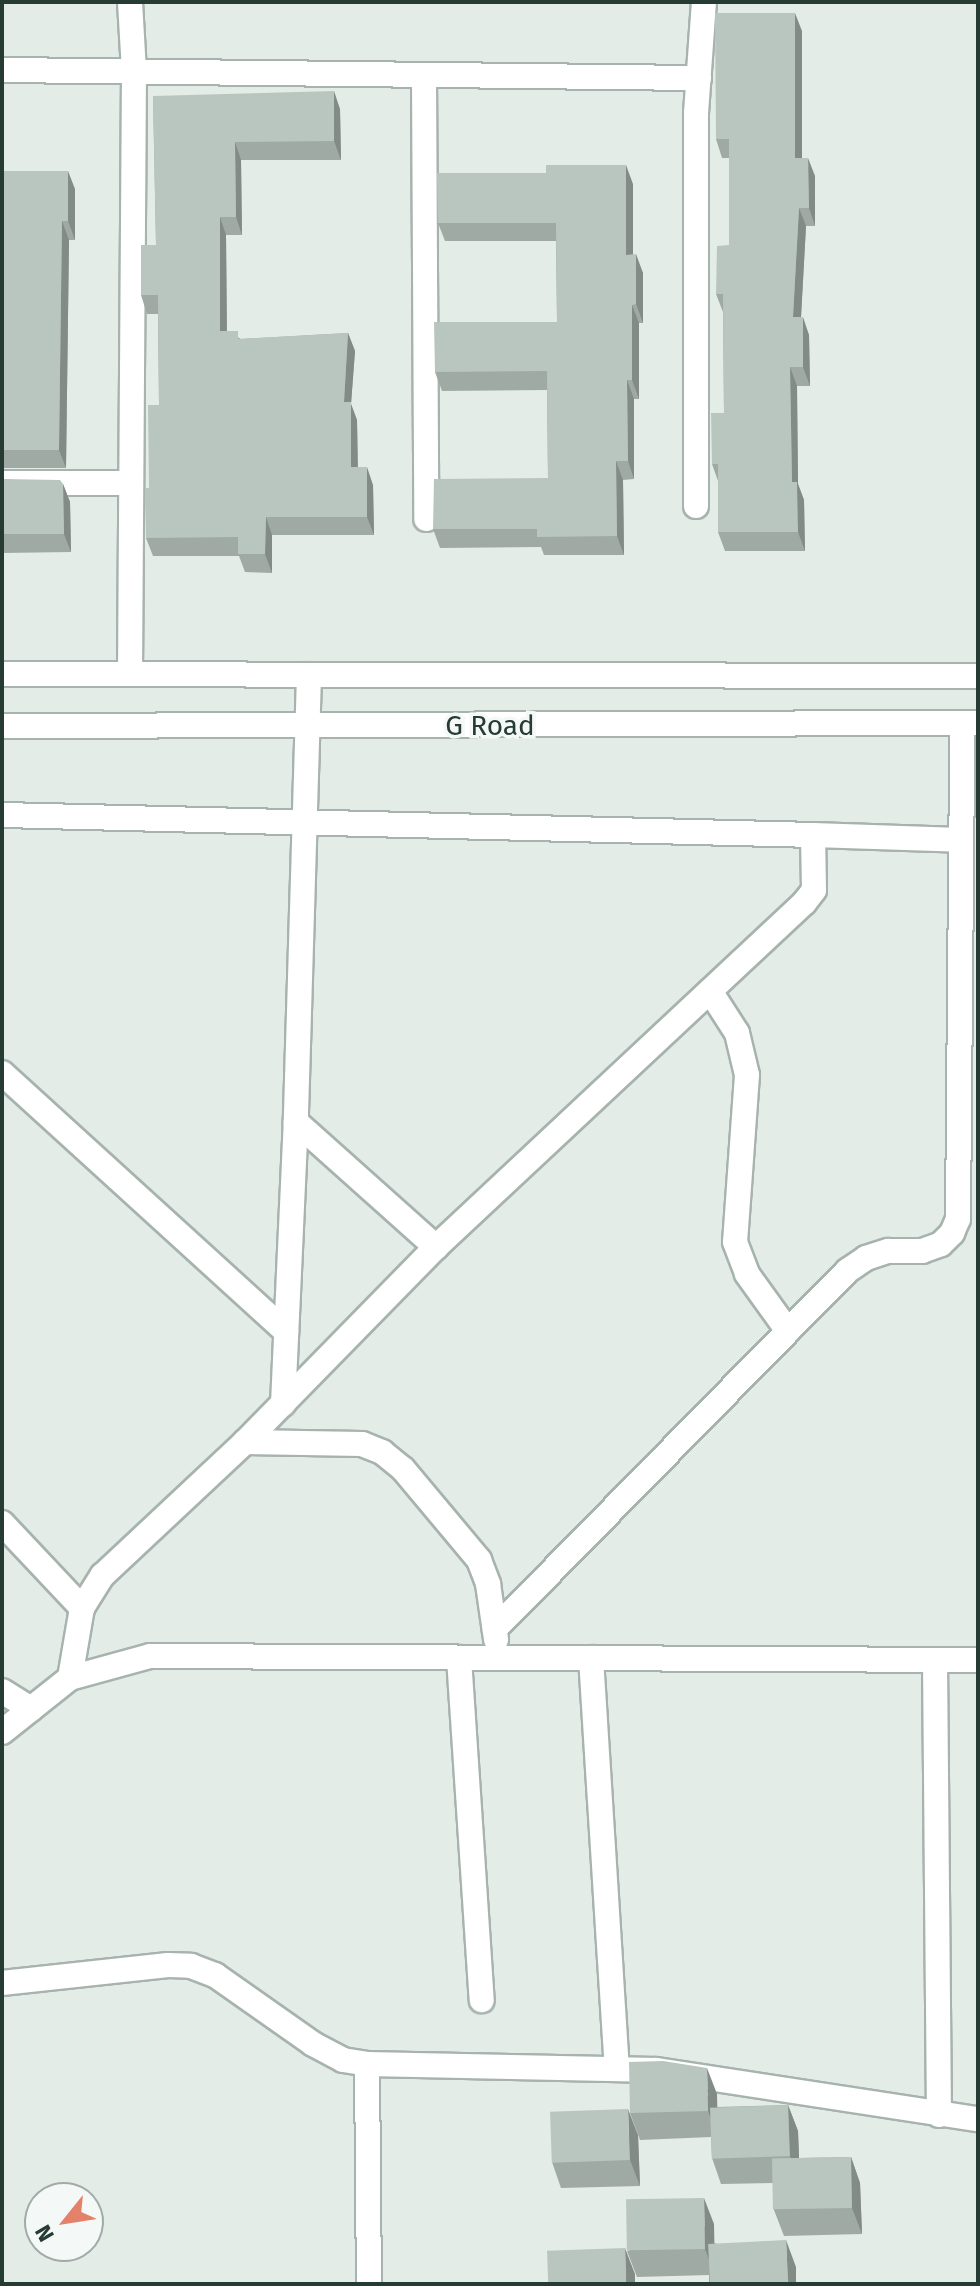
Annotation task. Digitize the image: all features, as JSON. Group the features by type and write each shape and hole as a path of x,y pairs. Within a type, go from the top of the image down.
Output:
{"street":[{"path":"130,2 134,71 130,674"},
{"path":"696,506 699,78 704,2"},
{"path":"2,70 699,78"},
{"path":"424,75 426,519"},
{"path":"2,483 131,483"},
{"name":"G Road","path":"2,674 978,676"},
{"path":"283,1404 296,1122 309,675"},
{"path":"495,1629 847,1271 866,1258 888,1251 922,1251 941,1244 952,1233 958,1219 960,840 970,724"},
{"name":"G Road","path":"2,726 970,724"},
{"path":"2,815 960,840"},
{"path":"70,1678 82,1608 103,1575 245,1442 436,1247 814,890 813,835"},
{"path":"710,991 737,1033 747,1075 735,1242 747,1274 788,1331"},
{"path":"2,1073 286,1331"},
{"path":"296,1122 436,1247"},
{"path":"245,1442 362,1444 382,1452 403,1469 479,1560 488,1584 499,1658"},
{"path":"2,1523 82,1608"},
{"path":"2,1732 70,1678 150,1656 978,1660"},
{"path":"459,1658 482,2000"},
{"path":"591,1658 617,2067"},
{"path":"935,1660 939,2115"},
{"path":"2,1691 31,1709"},
{"path":"2,1983 168,1965 191,1966 215,1975 313,2044 343,2060 367,2064 656,2070 978,2119"},
{"path":"367,2064 369,2284"}],"building":[{"path":"715,13 795,13 795,158 808,158 809,208 799,208 793,317 803,317 803,367 790,367 792,482 797,482 798,532 718,532 718,464 712,464 711,413 724,413 723,294 716,294 717,246 729,245 729,139 716,139"},
{"path":"334,91 334,141 235,142 236,217 220,217 220,331 238,331 238,339 348,333 344,402 351,402 351,467 367,467 367,517 266,517 265,554 238,554 238,537 146,538 148,405 159,405 158,295 141,295 141,245 156,245 153,96"},
{"path":"546,165 626,165 626,255 636,254 636,304 632,305 632,380 627,380 628,461 616,461 617,536 537,537 537,529 433,529 434,479 548,478 547,371 435,372 434,322 557,322 556,223 438,223 437,173 546,173"},
{"path":"2,171 68,171 68,221 62,221 59,450 2,450"},
{"path":"2,479 60,480 63,484 64,534 2,534"},
{"path":"663,2061 707,2068 708,2111 630,2113 629,2062"},
{"path":"788,2105 790,2156 712,2159 710,2108"},
{"path":"628,2109 630,2160 552,2163 550,2112"},
{"path":"851,2157 852,2208 773,2209 772,2158"},
{"path":"704,2198 705,2249 627,2250 626,2199"},
{"path":"786,2240 788,2284 710,2284 708,2244"},
{"path":"625,2248 626,2284 548,2284 547,2251"}]}
